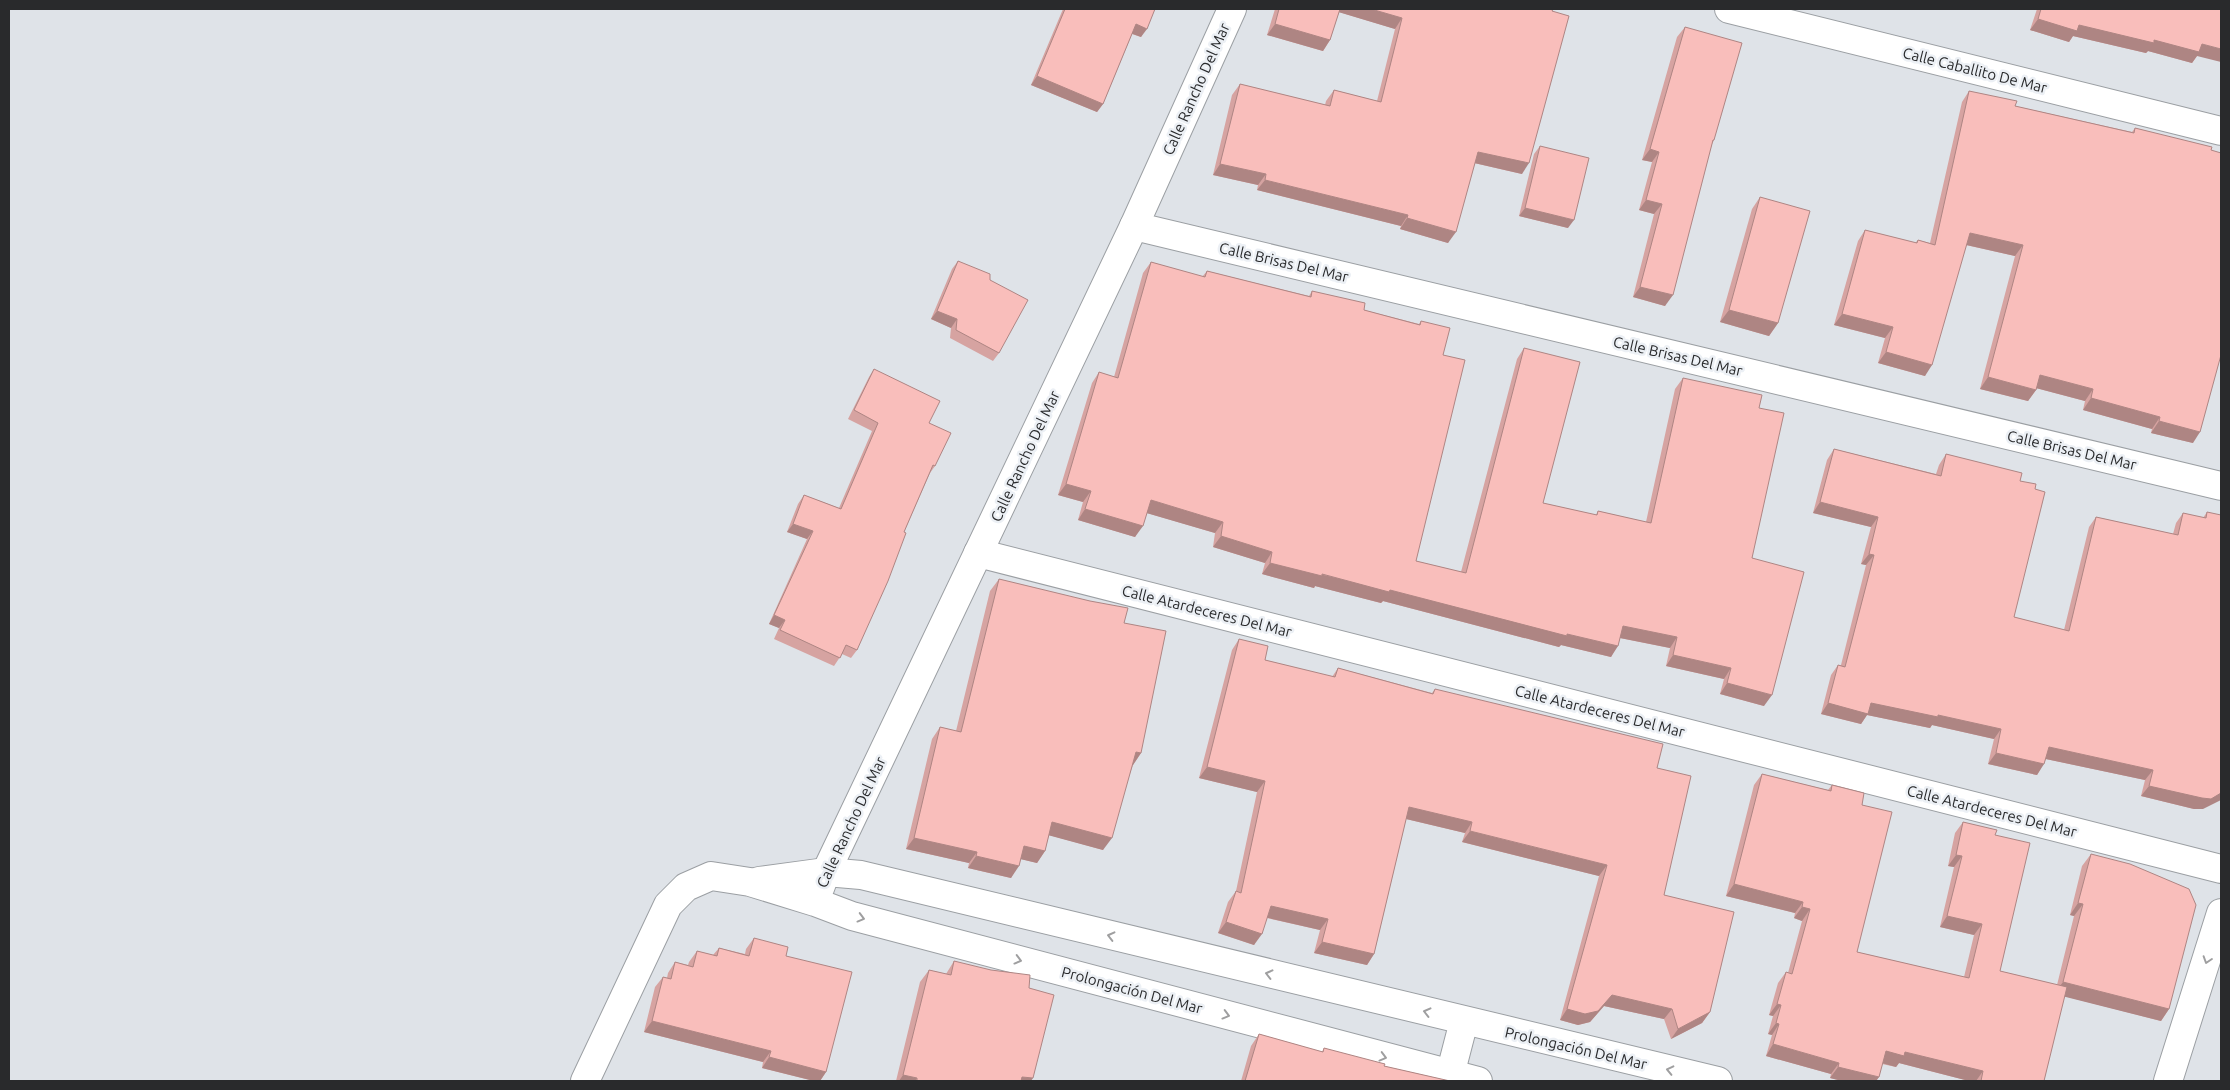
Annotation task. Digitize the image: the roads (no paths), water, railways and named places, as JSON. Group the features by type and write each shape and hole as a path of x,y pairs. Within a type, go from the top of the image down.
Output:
{"street":[{"name":"Calle Rancho Del Mar","path":"815,902 826,872 1134,226 1232,9"},
{"name":"Calle Caballito De Mar","path":"1729,9 2221,131"},
{"name":"Calle Brisas Del Mar","path":"1134,226 2221,486"},
{"name":"Calle Atardeceres Del Mar","path":"978,553 2221,869"},
{"name":"Prolongación Del Mar","path":"750,882 826,872 861,875 1718,1081"},
{"path":"585,1081 668,905 686,887 711,876 750,882"},
{"name":"Prolongación Del Mar","path":"750,882 862,918 1478,1081"},
{"path":"2168,1081 2221,913"},
{"path":"1450,1075 1464,1021"}]}
